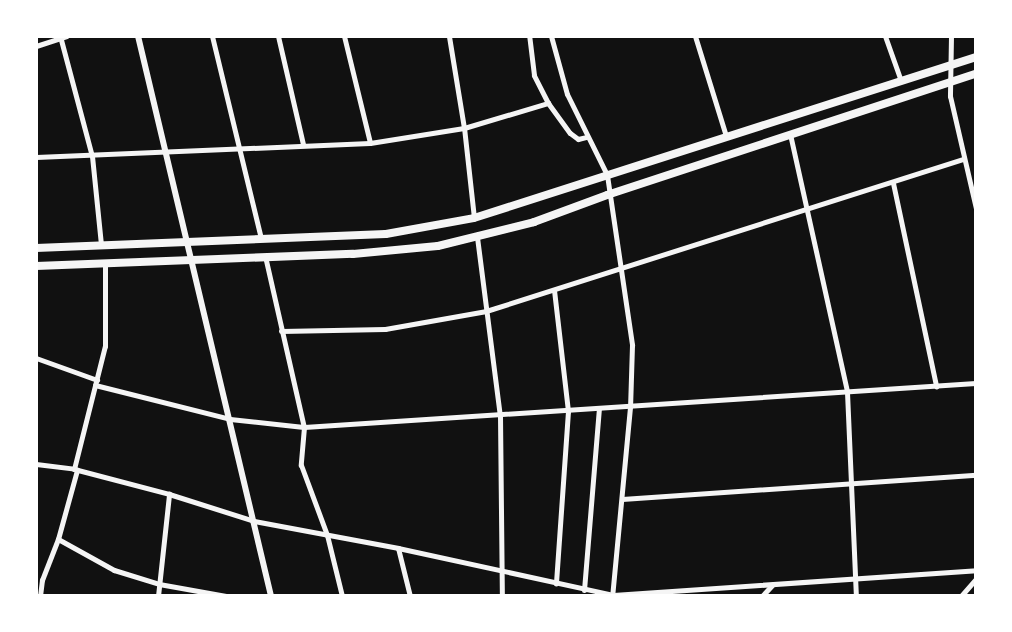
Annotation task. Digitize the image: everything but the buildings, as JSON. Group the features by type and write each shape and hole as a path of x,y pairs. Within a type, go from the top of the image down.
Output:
{"main road":[{"path":"36,248 386,234 474,218 976,57"},
{"path":"36,266 397,251 477,237 534,222 607,195 976,74"}],"street":[{"path":"138,36 271,596"},
{"path":"212,36 261,238"},
{"path":"278,36 303,144"},
{"path":"344,36 370,143"},
{"path":"449,36 464,128 474,218"},
{"path":"529,36 530,65 548,102 570,133 578,139 586,137"},
{"path":"551,36 567,94 586,137 607,175 607,195 622,268 632,345 630,407 613,596"},
{"path":"695,36 726,136"},
{"path":"885,36 901,81"},
{"path":"951,36 950,83 963,159 976,209"},
{"path":"36,46 62,37 92,156 101,245"},
{"path":"36,157 166,153 303,144 370,143 464,128 548,102"},
{"path":"790,134 847,392 856,596"},
{"path":"281,331 384,329 486,311 806,211 963,159"},
{"path":"893,183 936,386"},
{"path":"477,237 500,416 502,596"},
{"path":"265,256 304,427 301,465 327,535 342,596"},
{"path":"40,596 42,580 58,539 108,328 105,264"},
{"path":"554,290 568,411 556,584"},
{"path":"36,358 96,383 230,419 304,427 500,416 976,383"},
{"path":"584,590 600,409"},
{"path":"36,464 75,470 169,494 254,522 398,548 502,573 613,596 976,570"},
{"path":"622,499 976,475"},
{"path":"158,596 169,494"},
{"path":"58,539 114,570 159,584 226,596"},
{"path":"398,548 410,596"},
{"path":"961,596 976,579"},
{"path":"762,596 773,584"}]}
